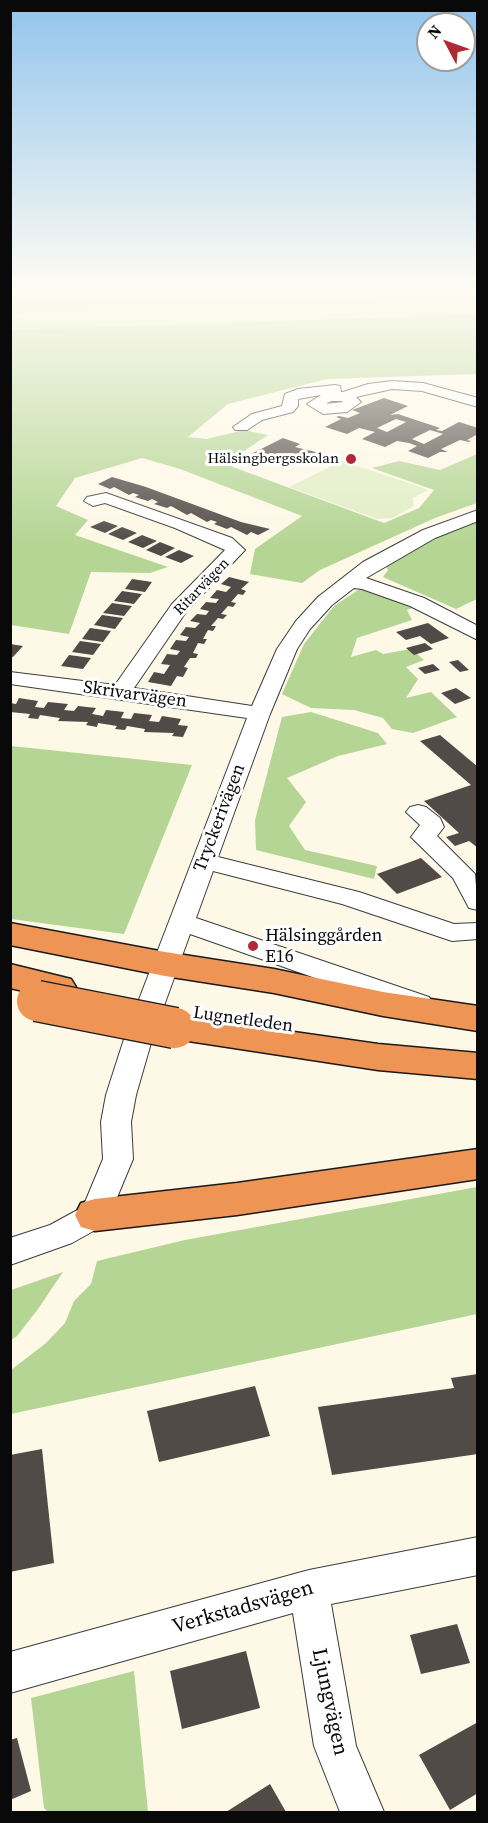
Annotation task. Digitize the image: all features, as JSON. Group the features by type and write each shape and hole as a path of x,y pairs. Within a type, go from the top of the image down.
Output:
{"highway":[{"path":"10,933 165,964 274,981 464,1017"},
{"name":"Lugnetleden","path":"10,976 36,994 356,1054 477,1066"},
{"name":"Lugnetleden","path":"186,1021 283,1026 477,1048"},
{"path":"95,1215 237,1198 477,1164"}],"street":[{"path":"241,427 257,417 288,409 291,406 290,397 303,392 333,389 349,394 380,386 409,385 477,403"},
{"name":"Ritarvägen","path":"93,501 106,498 226,542 236,550 179,608 121,692"},
{"name":"Tryckerivägen","path":"95,1215 118,1159 116,1122 124,1084 165,964 259,714 287,649 325,601 349,581 398,549 477,515"},
{"path":"349,581 366,584 417,602 477,634"},
{"name":"Skrivarvägen","path":"10,678 121,692 259,714"},
{"path":"418,812 432,823 432,827 423,837 464,874 477,902"},
{"path":"204,861 350,898 452,933 477,932"},
{"path":"181,922 464,1017"},
{"path":"10,1252 61,1234 95,1215"},
{"name":"Verkstadsvägen","path":"10,1673 309,1589 477,1556"},
{"name":"Ljungvägen","path":"309,1589 335,1746 362,1812"}],"green space":[{"path":"10,377 385,377 327,379 228,404 188,437 207,439 244,430 268,435 225,464 384,523 419,508 434,490 372,468 399,461 440,470 477,454 477,503 435,518 320,570 302,583 250,574 255,549 302,516 180,469 142,458 75,478 56,506 88,520 75,535 168,567 150,573 91,572 69,634 11,625"},
{"path":"342,461 428,490 413,498 414,506 392,518 377,519 289,487"},
{"path":"477,519 477,599 456,609 383,577 388,570 385,564 407,546"},
{"path":"361,588 420,605 407,610 412,620 357,638 351,657 376,650 383,654 411,649 424,660 406,667 418,679 406,698 431,692 457,717 413,733 392,729 383,718 354,710 311,708 282,694 304,644 334,606"},
{"path":"311,712 378,733 387,744 338,756 287,778 306,802 289,826 305,850 377,866 374,879 256,850 255,820 282,717"},
{"path":"11,746 192,765 124,934 11,919"},
{"path":"477,1187 477,1314 11,1414 11,1370 46,1343 65,1323 74,1301 91,1284 97,1261 185,1240"},
{"path":"63,1272 38,1309 17,1336 11,1340 11,1290"},
{"path":"134,1671 148,1812 48,1812 44,1808 31,1698"}],"building":[{"path":"384,398 408,406 390,415 398,414 440,428 436,430 442,431 459,422 478,428 478,434 467,440 471,441 469,442 460,440 441,449 448,452 440,452 428,458 408,451 417,446 409,443 397,441 385,447 362,439 375,432 359,428 347,434 325,427 341,419 336,417 348,418 360,413 352,410","holes":["396,419 406,422 387,432 377,428","430,430 443,434 424,444 412,439"]},
{"path":"283,438 300,444 295,447 324,454 300,466 282,460 272,465 247,456"},
{"path":"112,477 241,522 270,529 258,535 251,532 247,535 231,527 227,529 214,524 217,522 211,520 207,522 191,513 187,515 171,506 167,508 154,504 158,502 152,499 148,501 135,497 139,495 133,493 129,495 114,487 110,489 98,484"},
{"path":"104,521 118,526 105,533 90,527"},
{"path":"122,527 137,533 123,540 108,534"},
{"path":"142,535 157,541 143,548 128,542"},
{"path":"160,542 175,548 161,556 146,550"},
{"path":"179,550 194,556 181,563 165,557"},
{"path":"229,577 249,582 241,589 246,591 243,595 238,594 231,602 236,603 233,607 228,606 221,614 227,615 223,619 218,618 211,626 216,626 213,631 208,630 203,639 207,639 204,644 198,643 193,653 198,654 196,658 190,658 184,667 188,668 183,677 177,676 171,686 148,682 154,672 164,674 170,665 161,664 167,654 177,655 180,651 170,649 176,640 186,641 189,637 180,635 186,627 195,628 200,623 190,621 197,614 206,615 209,611 200,609 206,602 216,603 219,599 210,598 217,590 226,592 231,587 221,584"},
{"path":"132,579 152,582 145,592 125,589"},
{"path":"122,591 142,594 134,604 114,601"},
{"path":"112,603 132,606 124,616 103,613"},
{"path":"102,615 123,618 115,629 94,625"},
{"path":"428,623 449,638 431,644 420,636 406,640 396,632"},
{"path":"90,628 111,631 103,642 82,639"},
{"path":"80,641 101,644 93,655 72,652"},
{"path":"425,643 433,649 414,655 406,648"},
{"path":"10,644 23,646 13,657 10,656"},
{"path":"69,655 91,658 83,669 61,666"},
{"path":"458,660 469,670 460,672 449,662"},
{"path":"433,664 440,670 425,674 418,668"},
{"path":"456,688 471,698 455,704 441,693"},
{"path":"19,698 38,701 35,707 44,708 48,702 68,704 64,710 74,711 78,706 96,708 92,714 103,716 106,710 124,712 121,718 131,719 134,713 152,715 149,721 159,722 162,716 181,719 178,725 188,726 183,737 172,736 174,733 144,732 145,729 127,726 125,730 115,729 117,726 98,723 97,727 86,725 88,722 58,721 60,718 40,715 38,719 28,718 30,714 10,712 10,703 16,704"},
{"path":"440,735 478,767 478,848 469,841 455,846 446,837 459,833 424,801 471,785 420,741"},
{"path":"421,858 442,877 397,894 377,874"},
{"path":"478,1374 478,1454 332,1475 318,1407 454,1388 451,1378"},
{"path":"255,1386 270,1436 159,1462 147,1411"},
{"path":"42,1449 54,1563 10,1572 10,1455"},
{"path":"457,1624 470,1663 421,1674 410,1635"},
{"path":"246,1651 260,1708 182,1729 170,1671"},
{"path":"478,1722 478,1793 450,1810 419,1755"},
{"path":"17,1738 31,1791 10,1800 10,1740"},
{"path":"270,1784 286,1812 226,1812"}],"place":[{"name":"Hälsingbergsskolan","path":"351,459"},
{"name":"Hälsinggården E16","path":"253,946"}]}
